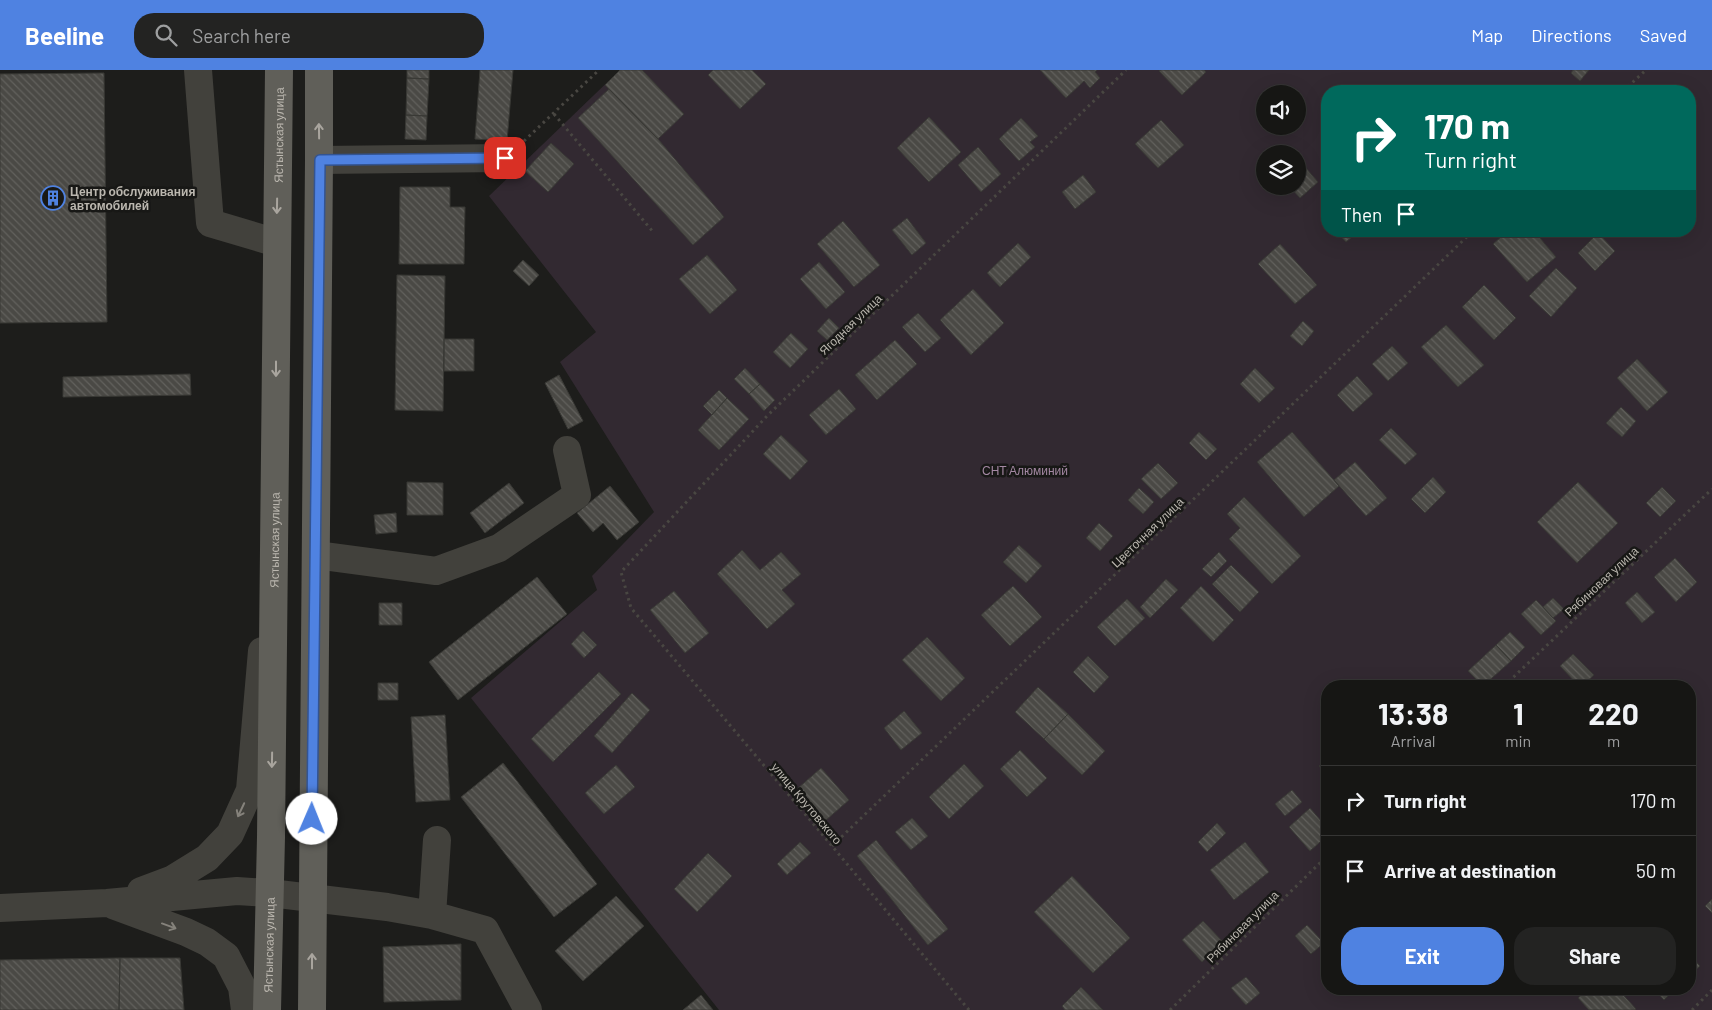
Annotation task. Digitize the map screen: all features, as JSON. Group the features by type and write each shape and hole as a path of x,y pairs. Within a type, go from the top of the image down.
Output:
{"main road":[{"name":"Ястынская улица","path":"267,1010 270,893 279,70"},
{"path":"312,1010 320,160 318,70"}],"lane":[{"path":"198,70 210,223 277,243"},
{"path":"320,160 505,158"},
{"path":"316,555 436,571 499,548 577,495 567,450"},
{"path":"107,903 173,879 207,858 230,834 250,790 274,501"},
{"path":"432,915 437,840"},
{"path":"0,908 107,903 237,891 270,893 387,907 432,915 485,930 528,1010"},
{"path":"107,903 186,932 206,942 226,956 242,987 245,1010"}],"path":[{"path":"505,158 600,70"},
{"name":"Ягодная улица","path":"631,608 621,572 767,416 1126,70"},
{"path":"1630,85 1646,70"},
{"path":"554,114 654,233"},
{"name":"Цветочная улица","path":"832,846 1467,237"},
{"name":"Рябиновая улица","path":"1510,680 1712,489"},
{"name":"улица Крутовского","path":"631,608 969,1010"},
{"name":"Рябиновая улица","path":"1170,1010 1321,862"},
{"path":"1692,1010 1712,990"}],"green space":[{"name":"СНТ Алюминий","path":"620,70 1712,70 1712,1010 719,1010 471,698 597,590 592,576 654,512 560,362 596,332 489,196"}],"building":[{"path":"407,70 429,70 429,79 407,78"},
{"path":"480,70 513,70 507,141 475,139"},
{"path":"620,70 642,70 684,114 658,139 605,85"},
{"path":"713,70 752,70 766,84 740,109 708,75"},
{"path":"1040,70 1097,70 1095,72 1100,78 1090,88 1084,81 1066,98"},
{"path":"1204,70 1206,72 1182,95 1159,71"},
{"path":"1573,70 1589,70 1580,81 1571,73"},
{"name":"Центр обслуживания автомобилей","path":"104,73 107,322 0,323 0,74"},
{"path":"407,78 429,79 427,116 406,115"},
{"path":"609,89 658,139 724,217 693,245 578,118"},
{"path":"406,115 427,116 426,140 405,139"},
{"path":"929,117 961,152 929,182 897,148"},
{"path":"1021,118 1038,136 1030,142 1035,147 1019,161 999,139"},
{"path":"1161,120 1184,145 1158,168 1135,144"},
{"path":"551,143 574,164 548,192 525,171"},
{"path":"978,147 1001,174 981,192 958,165"},
{"path":"1306,168 1318,182 1306,193"},
{"path":"1083,175 1096,192 1075,209 1062,192"},
{"path":"400,187 450,187 450,207 465,207 464,264 399,264"},
{"path":"907,218 926,243 912,255 892,230"},
{"path":"843,221 880,265 854,287 817,244"},
{"path":"1341,237 1352,237 1346,242"},
{"path":"1501,237 1539,237 1556,257 1527,282 1493,244"},
{"path":"1594,237 1602,237 1615,251 1595,271 1578,253"},
{"path":"1018,243 1031,257 1000,287 987,273"},
{"path":"1280,244 1317,285 1295,304 1258,264"},
{"path":"707,255 737,290 710,314 679,279"},
{"path":"523,260 539,275 529,286 513,271"},
{"path":"819,262 845,292 826,309 800,279"},
{"path":"1556,268 1577,288 1551,317 1529,296"},
{"path":"397,275 445,276 443,411 395,410"},
{"path":"1484,285 1516,318 1494,340 1462,307"},
{"path":"973,289 1004,323 971,355 940,320"},
{"path":"918,313 941,338 925,352 902,327"},
{"path":"829,318 839,328 827,340 817,331"},
{"path":"1303,321 1314,331 1302,346 1290,336"},
{"path":"1446,325 1484,365 1458,387 1421,347"},
{"path":"791,333 808,349 790,368 773,352"},
{"path":"444,339 474,339 474,371 444,371"},
{"path":"895,340 917,364 877,400 855,375"},
{"path":"1392,346 1408,363 1388,381 1372,364"},
{"path":"1637,359 1668,392 1647,411 1617,378"},
{"path":"745,368 760,384 749,394 734,379"},
{"path":"1255,368 1275,388 1259,403 1240,384"},
{"path":"190,374 191,395 63,397 63,377"},
{"path":"559,375 583,421 568,429 545,383"},
{"path":"1357,376 1373,394 1353,412 1337,395"},
{"path":"760,384 775,400 764,411 749,394"},
{"path":"839,389 856,409 826,435 809,415"},
{"path":"719,390 727,398 712,415 703,406"},
{"path":"727,398 749,419 719,450 698,430"},
{"path":"1621,407 1636,421 1622,437 1606,423"},
{"path":"1391,428 1417,454 1405,465 1379,440"},
{"path":"1199,432 1217,449 1206,460 1189,443"},
{"path":"1292,432 1339,486 1304,517 1257,462"},
{"path":"781,435 808,461 790,480 763,454"},
{"path":"1355,462 1387,498 1366,516 1334,480"},
{"path":"1158,463 1178,483 1161,499 1141,479"},
{"path":"1433,477 1446,492 1425,513 1411,499"},
{"path":"407,482 443,483 443,515 407,515"},
{"path":"1578,482 1618,523 1577,563 1537,522"},
{"path":"509,483 524,503 485,533 470,513"},
{"path":"610,486 639,522 617,540 603,523 593,532 577,513"},
{"path":"1662,487 1676,501 1660,517 1646,503"},
{"path":"1139,488 1154,502 1143,514 1128,500"},
{"path":"1244,497 1301,556 1272,584 1229,539 1240,528 1227,514"},
{"path":"396,513 397,532 376,534 374,515"},
{"path":"1099,523 1113,536 1100,551 1086,538"},
{"path":"1019,545 1042,566 1026,583 1003,562"},
{"path":"742,550 760,570 781,552 801,574 782,590 795,604 767,629 717,574"},
{"path":"1219,552 1227,561 1211,577 1202,569"},
{"path":"1675,558 1697,582 1676,602 1654,577"},
{"path":"1231,565 1259,592 1240,612 1212,584"},
{"path":"537,577 567,614 458,700 429,662"},
{"path":"1166,579 1178,590 1150,618 1140,607"},
{"path":"1013,586 1042,617 1010,646 981,615"},
{"path":"1201,586 1234,620 1213,642 1180,608"},
{"path":"674,591 709,633 685,653 650,610"},
{"path":"1637,592 1655,612 1642,623 1625,603"},
{"path":"1553,598 1564,609 1553,618 1543,607"},
{"path":"1127,599 1145,618 1115,646 1097,627"},
{"path":"1536,600 1556,621 1541,635 1521,614"},
{"path":"379,603 402,603 402,625 379,625"},
{"path":"583,631 597,645 584,658 571,644"},
{"path":"1510,632 1525,647 1511,661 1496,645"},
{"path":"927,637 965,678 941,701 902,660"},
{"path":"1496,645 1511,661 1490,680 1477,680 1468,671"},
{"path":"1573,654 1594,675 1589,680 1573,680 1560,666"},
{"path":"1088,656 1109,677 1094,693 1073,672"},
{"path":"599,672 621,694 553,762 531,739"},
{"path":"378,683 398,683 398,700 378,700"},
{"path":"1038,687 1068,714 1044,739 1015,712"},
{"path":"632,693 650,710 612,753 594,736"},
{"path":"904,711 922,733 901,750 884,728"},
{"path":"1068,714 1105,751 1082,775 1044,739"},
{"path":"445,715 450,800 416,802 411,717"},
{"path":"1020,750 1047,778 1027,797 1000,769"},
{"path":"503,763 597,884 554,917 461,797"},
{"path":"964,764 984,786 949,819 929,797"},
{"path":"616,765 635,787 604,814 585,793"},
{"path":"821,768 849,800 825,821 797,789"},
{"path":"1292,790 1302,802 1285,816 1275,804"},
{"path":"1310,808 1321,821 1321,841 1310,851 1289,827"},
{"path":"912,818 928,836 911,850 895,832"},
{"path":"1217,823 1226,833 1207,852 1198,842"},
{"path":"876,840 948,929 928,945 857,856"},
{"path":"800,842 811,853 787,875 777,864"},
{"path":"1245,842 1269,872 1234,900 1210,870"},
{"path":"708,853 732,876 697,912 674,889"},
{"path":"1072,876 1130,938 1093,973 1034,912"},
{"path":"616,896 644,926 583,981 555,951"},
{"path":"1712,899 1712,913 1705,906"},
{"path":"1203,921 1223,942 1202,962 1182,940"},
{"path":"1307,925 1321,940 1321,946 1311,954 1295,936"},
{"path":"461,944 461,1000 384,1002 383,947"},
{"path":"120,958 119,1010 0,1010 0,960"},
{"path":"120,958 180,958 184,1010 119,1010"},
{"path":"1696,962 1700,966 1696,970"},
{"path":"1246,977 1260,993 1246,1005 1231,988"},
{"path":"1081,987 1103,1010 1065,1010 1062,1006"},
{"path":"701,995 713,1010 683,1010"},
{"path":"1581,995 1623,995 1636,1009 1589,1010 1578,998"},
{"path":"1659,995 1669,995 1664,1000"}],"place":[{"name":"Центр обслуживания автомобилей","path":"53,198"}],"route":[{"path":"312,819 320,160 505,158"}]}
